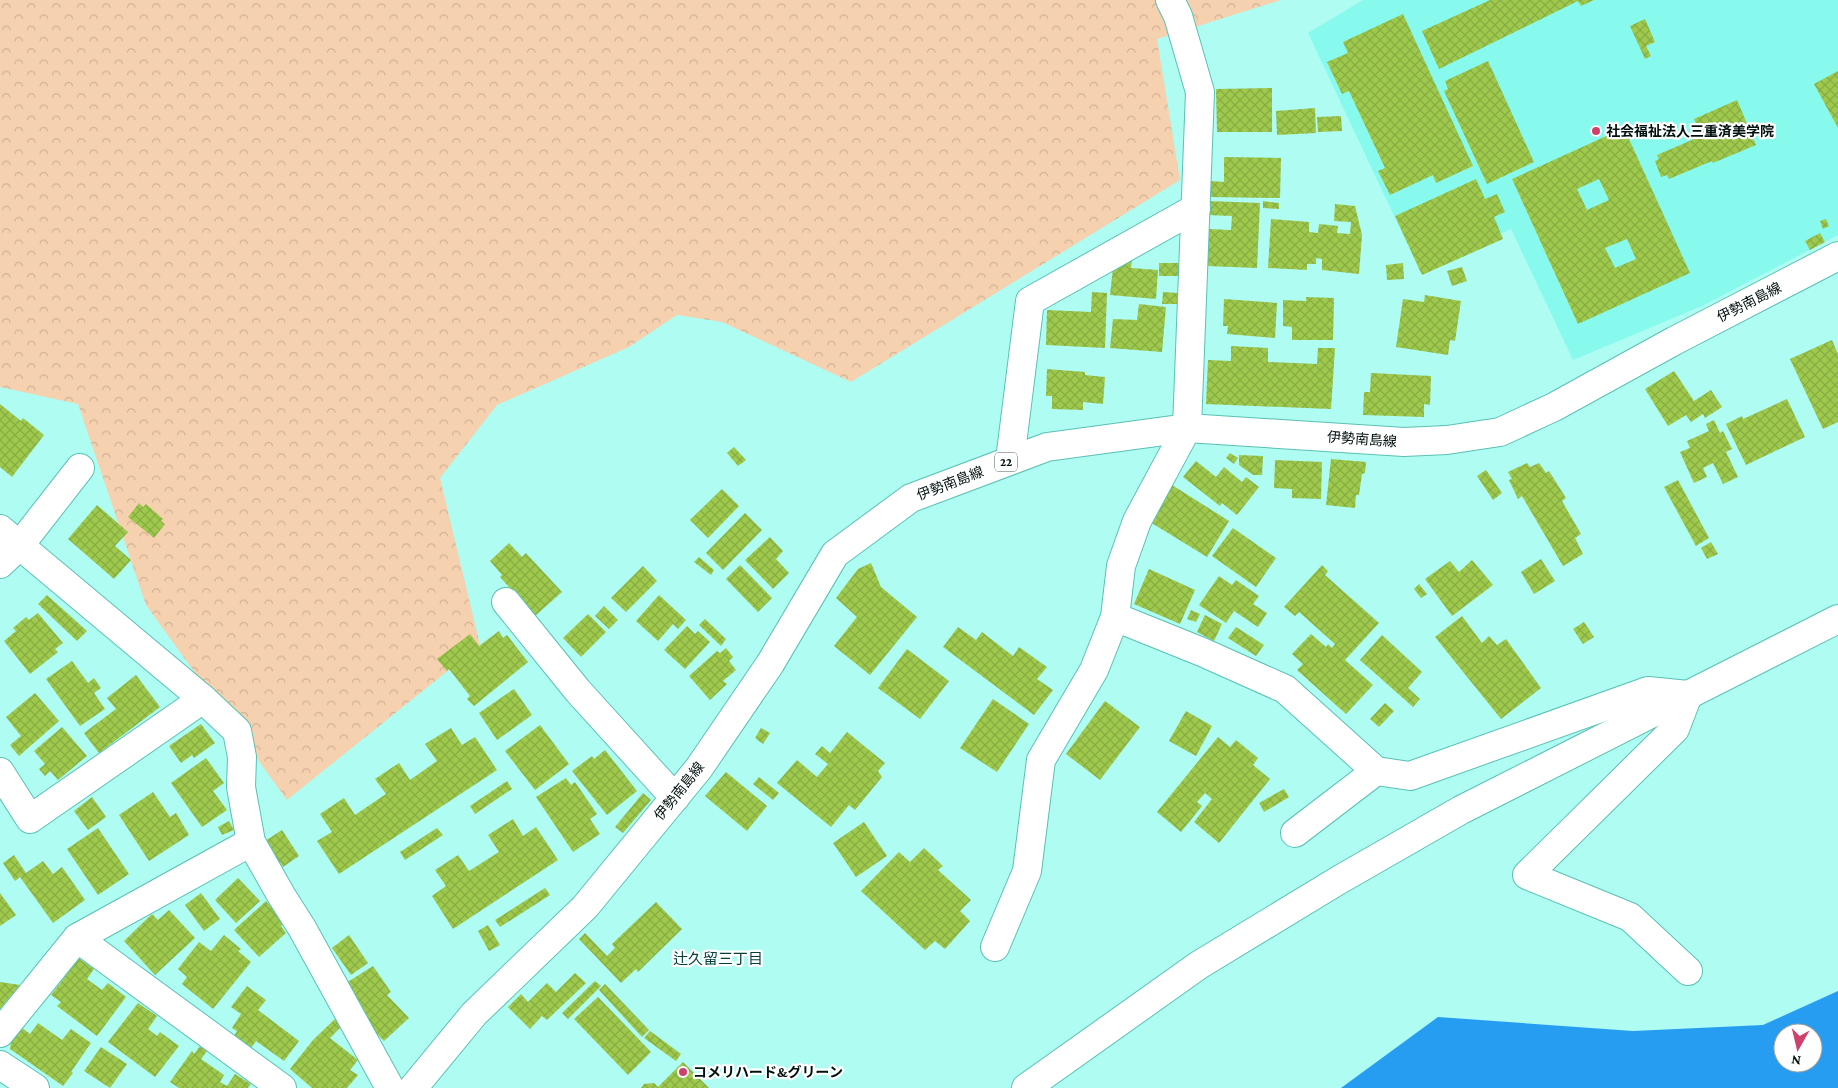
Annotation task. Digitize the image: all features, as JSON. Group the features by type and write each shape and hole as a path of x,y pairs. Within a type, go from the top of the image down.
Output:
{"street":[{"path":"995,947 1027,871 1041,760 1094,670 1115,617 1121,566 1137,521 1187,428 1200,92 1178,16 1170,0"},
{"path":"1010,460 1030,301 1196,208"},
{"name":"伊勢南島線","path":"413,1088 474,1014 585,907 699,768 770,664 835,554 911,498 1047,447 1187,428 1404,442 1447,440 1500,432 1554,407 1674,341 1838,256"},
{"path":"0,564 10,537 80,468"},
{"path":"10,537 203,699 237,731 242,757 241,787 251,842 302,928 390,1088"},
{"path":"506,602 578,691 675,798"},
{"path":"1115,617 1202,652 1285,689 1376,771 1410,776 1648,691 1688,695"},
{"path":"1026,1088 1199,965 1339,880 1461,810 1838,619"},
{"path":"1688,695 1675,730 1527,875 1630,917 1688,971"},
{"path":"0,772 30,819 203,699"},
{"path":"1295,833 1376,771"},
{"path":"0,1033 77,938 251,842"},
{"path":"77,938 282,1088"},
{"path":"0,1065 35,1088"}],"shaded area":[{"name":"社会福祉法人三重済美学院","path":"1363,0 1838,0 1838,235 1702,306 1573,360 1511,229 1420,271 1308,33"},
{"path":"1838,991 1838,1088 1341,1088 1438,1017 1633,1031 1763,1025"}],"green space":[{"path":"0,0 1281,0 1157,39 1180,180 851,382 722,322 677,315 629,347 497,405 440,478 480,645 287,800 146,605 78,404 0,387"}],"building":[{"path":"1490,0 1594,0 1581,6 1578,1 1439,69 1422,31"},
{"path":"1403,14 1473,166 1436,183 1433,175 1390,195 1378,171 1385,168 1349,91 1342,94 1327,62 1348,53 1343,42"},
{"path":"1645,19 1655,42 1646,46 1651,56 1645,59 1630,26"},
{"path":"1488,61 1534,162 1487,184 1444,91 1448,89 1445,81"},
{"path":"1838,71 1838,128 1814,84"},
{"path":"1272,88 1272,132 1217,132 1216,89"},
{"path":"1737,100 1756,145 1669,179 1667,175 1661,177 1655,161 1659,159 1657,155 1701,136 1694,119"},
{"path":"1315,108 1316,133 1277,135 1276,111"},
{"path":"1341,116 1342,131 1318,132 1317,117"},
{"path":"1624,128 1690,273 1578,324 1512,179","holes":["1599,179 1609,200 1587,210 1577,189","1627,239 1636,259 1615,268 1605,248"]},
{"path":"1224,157 1281,158 1280,198 1210,197 1211,181 1224,182"},
{"path":"1476,179 1485,199 1497,194 1505,212 1494,217 1503,239 1422,275 1395,216"},
{"path":"1208,201 1260,203 1257,268 1207,266 1209,229 1231,230 1232,216 1207,215"},
{"path":"1263,201 1279,203 1279,209 1263,208"},
{"path":"1335,204 1355,206 1362,235 1359,274 1322,270 1322,259 1316,258 1316,264 1307,264 1307,270 1268,268 1271,219 1309,222 1309,232 1318,233 1319,224 1338,226 1337,233 1350,234 1351,222 1334,221"},
{"path":"1826,219 1829,226 1823,229 1820,221"},
{"path":"1820,233 1825,242 1810,250 1805,241"},
{"path":"1114,259 1132,260 1131,268 1158,270 1156,299 1110,295"},
{"path":"1159,263 1179,263 1179,276 1159,276"},
{"path":"1403,263 1404,279 1387,280 1386,265"},
{"path":"1462,267 1467,281 1452,286 1447,271"},
{"path":"1092,292 1107,293 1105,348 1046,345 1047,310 1091,312"},
{"path":"1163,292 1177,293 1177,304 1162,304"},
{"path":"1425,295 1461,301 1455,341 1450,340 1448,355 1396,347 1403,299 1424,302"},
{"path":"1306,297 1334,298 1333,340 1292,340 1292,327 1283,326 1283,300 1306,301"},
{"path":"1224,299 1277,303 1275,338 1227,334 1228,326 1223,326"},
{"path":"1139,304 1166,307 1162,352 1110,348 1113,319 1137,320"},
{"path":"1832,340 1838,354 1838,422 1823,429 1790,359"},
{"path":"1231,346 1268,348 1268,362 1317,364 1318,348 1335,348 1331,409 1206,404 1208,360 1231,361"},
{"path":"1047,369 1085,372 1085,375 1105,377 1103,404 1083,402 1083,410 1052,409 1052,396 1046,396"},
{"path":"1674,371 1694,401 1711,390 1722,407 1705,418 1703,414 1691,422 1686,415 1668,426 1645,389"},
{"path":"1371,373 1431,376 1430,405 1424,404 1424,417 1363,415 1364,392 1370,392"},
{"path":"1787,399 1805,437 1746,465 1726,424 1742,416 1743,419"},
{"path":"0,404 21,421 23,418 44,435 12,477 0,467"},
{"path":"1714,420 1720,433 1723,431 1732,449 1726,452 1738,477 1723,484 1713,463 1703,468 1707,477 1694,483 1680,452 1690,448 1687,441 1709,431 1706,424"},
{"path":"734,447 746,460 738,466 727,453"},
{"path":"1230,453 1238,458 1234,464 1226,458"},
{"path":"1239,455 1263,456 1262,475 1253,475 1239,465"},
{"path":"1331,459 1366,462 1359,495 1356,495 1355,508 1326,505"},
{"path":"1275,460 1322,462 1321,499 1292,498 1292,489 1274,488"},
{"path":"1196,461 1216,477 1224,467 1242,482 1246,477 1259,487 1237,515 1222,503 1220,506 1183,477"},
{"path":"1527,463 1530,467 1539,463 1546,473 1549,471 1566,498 1562,501 1581,534 1575,538 1583,554 1563,566 1522,496 1518,499 1509,480 1512,479 1508,472"},
{"path":"1486,470 1502,493 1493,500 1477,476"},
{"path":"1678,480 1709,538 1696,546 1664,487"},
{"path":"1172,485 1229,521 1207,557 1150,522"},
{"path":"722,489 739,506 708,538 690,520"},
{"path":"139,503 143,507 146,504 163,519 161,521 165,524 154,538 128,517"},
{"path":"97,505 128,532 115,546 131,560 114,579 68,539"},
{"path":"745,513 762,530 723,570 706,553"},
{"path":"1233,528 1276,558 1256,587 1212,556"},
{"path":"770,537 783,551 776,559 789,573 773,589 745,560"},
{"path":"1711,542 1718,554 1707,559 1701,548"},
{"path":"509,543 522,557 526,553 562,592 535,616 500,577 502,575 490,561"},
{"path":"699,557 714,570 711,575 694,562"},
{"path":"1541,559 1555,581 1534,594 1521,572"},
{"path":"1472,560 1493,585 1452,616 1425,579 1450,561 1459,572"},
{"path":"871,563 881,587 917,617 870,675 834,646 857,617 836,598 858,569"},
{"path":"740,565 772,598 758,612 726,579"},
{"path":"1322,565 1328,571 1325,575 1379,623 1345,660 1373,685 1346,714 1297,670 1303,664 1292,654 1311,634 1326,647 1328,644 1332,648 1335,644 1299,612 1295,616 1284,607"},
{"path":"643,566 657,581 626,612 611,598"},
{"path":"1149,569 1195,590 1180,624 1134,604"},
{"path":"1219,576 1232,585 1236,580 1259,596 1253,604 1267,613 1258,627 1234,611 1226,623 1199,605"},
{"path":"1419,584 1427,594 1421,598 1414,589"},
{"path":"47,595 87,631 77,641 38,604"},
{"path":"659,595 686,620 678,629 673,624 658,641 636,621"},
{"path":"604,606 618,620 609,629 595,616"},
{"path":"1191,610 1200,614 1196,622 1187,619"},
{"path":"38,613 63,643 55,649 58,652 30,674 4,641 16,631 13,628 26,617 29,620"},
{"path":"588,614 606,632 581,657 563,638"},
{"path":"1205,615 1222,624 1214,641 1197,632"},
{"path":"1462,616 1482,643 1489,636 1497,645 1506,639 1541,688 1501,719 1435,637"},
{"path":"705,619 726,639 721,646 699,625"},
{"path":"1584,622 1594,637 1583,644 1573,629"},
{"path":"687,626 695,634 698,631 710,642 685,669 664,650"},
{"path":"958,627 976,640 982,632 1013,656 1019,647 1047,667 1037,679 1053,690 1034,715 943,647"},
{"path":"1236,627 1264,645 1256,656 1228,638"},
{"path":"499,631 503,638 507,635 528,662 474,706 467,699 470,696 449,669 447,671 437,659 470,634 479,646"},
{"path":"1382,635 1422,672 1408,688 1420,699 1413,707 1360,660"},
{"path":"726,648 733,657 729,661 736,670 723,681 727,684 710,700 689,676 717,651 720,653"},
{"path":"907,649 949,681 920,719 878,688"},
{"path":"72,661 88,683 94,678 101,688 94,693 105,709 80,726 46,679"},
{"path":"136,675 160,707 99,753 84,733 116,709 107,698"},
{"path":"514,689 532,715 497,740 479,713"},
{"path":"35,693 59,721 19,756 10,745 21,736 6,717"},
{"path":"993,699 1029,724 997,772 960,748"},
{"path":"1105,701 1140,727 1100,780 1066,754"},
{"path":"1385,703 1394,711 1379,727 1370,719"},
{"path":"1186,711 1212,726 1196,756 1169,741"},
{"path":"201,724 215,743 194,758 192,755 181,763 169,746"},
{"path":"540,725 569,764 535,790 505,751"},
{"path":"62,727 87,756 58,780 50,771 45,776 39,769 45,764 34,751"},
{"path":"451,728 462,745 475,737 497,770 339,874 317,841 332,832 320,814 344,798 355,815 386,794 375,779 399,763 410,780 437,761 425,744"},
{"path":"761,728 770,733 763,744 755,738"},
{"path":"847,732 885,763 878,771 882,777 855,810 849,805 831,827 777,783 797,760 817,777 828,764 815,754 822,746 830,753"},
{"path":"1218,737 1230,747 1236,740 1258,758 1253,765 1270,779 1219,843 1194,822 1212,799 1205,793 1197,802 1202,806 1181,832 1157,812"},
{"path":"605,750 637,791 607,815 572,771 592,756 594,759"},
{"path":"206,758 224,783 213,791 227,810 202,827 171,783"},
{"path":"726,772 767,806 747,831 705,796"},
{"path":"759,777 779,793 773,800 753,784"},
{"path":"566,778 571,785 575,782 597,814 590,819 600,834 573,852 536,797"},
{"path":"507,781 512,789 475,814 470,806"},
{"path":"1284,789 1289,797 1264,812 1259,803"},
{"path":"153,792 170,817 176,813 189,835 149,861 119,815"},
{"path":"643,793 651,800 623,833 615,827"},
{"path":"92,797 106,817 88,830 74,811"},
{"path":"513,819 523,836 536,827 558,860 453,929 432,896 446,886 435,870 458,855 469,871 499,852 488,835"},
{"path":"229,821 234,830 222,835 218,827"},
{"path":"864,822 887,856 856,877 833,843"},
{"path":"98,828 129,874 98,895 67,849"},
{"path":"437,828 443,835 405,860 400,852"},
{"path":"282,830 299,856 283,867 265,841"},
{"path":"924,848 943,866 938,870 971,900 960,911 970,921 945,949 935,941 925,950 861,891 899,852 910,862"},
{"path":"14,855 26,873 43,861 53,874 62,867 85,900 53,923 20,877 15,881 3,863"},
{"path":"238,878 260,901 236,923 215,900"},
{"path":"545,888 550,895 500,927 495,920"},
{"path":"0,893 16,915 0,926"},
{"path":"201,893 220,919 204,931 185,905"},
{"path":"266,901 285,923 281,926 286,933 259,957 234,930"},
{"path":"656,902 682,929 638,972 636,969 621,983 579,939 585,933 607,956 615,948 612,944"},
{"path":"169,910 195,938 155,975 124,941 152,914 158,920"},
{"path":"488,925 500,945 489,951 478,931"},
{"path":"224,935 241,949 238,951 251,962 213,1009 182,984 187,977 178,969 199,942 211,951"},
{"path":"349,935 368,963 351,975 332,948"},
{"path":"80,959 94,969 87,979 102,990 108,983 126,997 97,1036 57,1006 61,1002 51,995 67,974 64,971 73,960"},
{"path":"373,966 391,992 387,995 409,1018 384,1041 362,1019 343,985"},
{"path":"575,973 586,983 547,1020 542,1016 530,1029 508,1007 521,994 528,1002 547,983 556,992"},
{"path":"595,981 601,986 568,1019 562,1013"},
{"path":"0,982 20,985 0,1009"},
{"path":"605,984 649,1030 642,1037 599,990"},
{"path":"247,986 266,1000 258,1010 299,1041 284,1061 256,1041 251,1048 234,1036 237,1031 232,1028 241,1014 231,1007"},
{"path":"598,997 651,1052 628,1075 574,1019"},
{"path":"138,1003 157,1016 148,1029 157,1036 160,1032 179,1046 155,1077 108,1042"},
{"path":"335,1019 342,1026 330,1038 358,1060 350,1070 358,1075 347,1088 312,1088 290,1069 313,1040"},
{"path":"38,1023 62,1040 71,1029 91,1043 63,1086 10,1049 11,1041 21,1027 30,1034"},
{"path":"650,1031 681,1054 676,1061 644,1038"},
{"path":"200,1046 207,1051 201,1059 224,1075 220,1082 227,1086 235,1074 251,1084 248,1088 179,1088 170,1082 192,1051 194,1054"},
{"path":"101,1047 127,1064 110,1088 84,1071"},
{"name":"コメリハード&グリーン","path":"683,1062 709,1088 641,1088 644,1084 654,1083 658,1087"}],"place":[{"name":"社会福祉法人三重済美学院","path":"1596,131"},
{"name":"コメリハード&グリーン","path":"683,1072"}],"district":[{"name":"辻久留三丁目","path":"718,959"}]}
